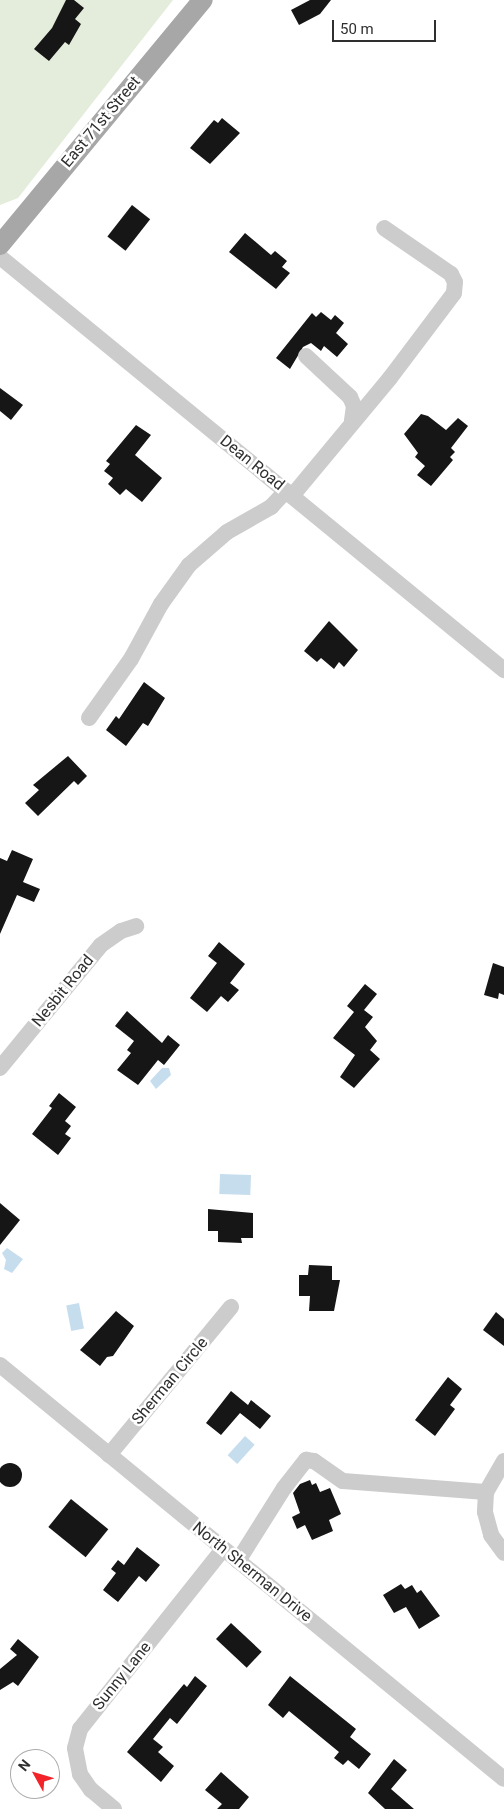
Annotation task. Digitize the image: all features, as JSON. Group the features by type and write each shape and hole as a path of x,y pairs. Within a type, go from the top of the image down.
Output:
{"main road":[{"name":"East 71st Street","path":"0,245 202,0"}],"street":[{"path":"89,718 131,659 161,604 189,565 226,532 271,507 289,493 390,378 454,293 455,282 451,274 384,228"},
{"name":"Dean Road","path":"0,257 504,670"},
{"path":"306,356 350,397 354,406 352,421"},
{"name":"Nesbit Road","path":"0,1068 98,947 121,931 136,926"},
{"name":"Sherman Circle","path":"109,1455 231,1307"},
{"name":"North Sherman Drive","path":"0,1365 504,1778"},
{"path":"238,1561 294,1473 306,1460 343,1481 486,1492"},
{"path":"504,1461 486,1492 485,1512 491,1535 504,1553"},
{"name":"Sunny Lane","path":"114,1809 91,1790 80,1774 75,1748 80,1729 223,1549"}],"green space":[{"path":"0,0 173,0 18,198 0,205"}],"water":[{"path":"162,1068 169,1068 171,1075 156,1089 150,1081"},
{"path":"220,1174 251,1175 250,1195 219,1194"},
{"path":"7,1248 23,1259 12,1273 4,1269 6,1260 2,1253"},
{"path":"79,1303 84,1329 71,1331 66,1305"},
{"path":"245,1436 255,1445 237,1464 228,1455"}],"building":[{"path":"66,0 74,0 84,8 75,19 81,24 69,45 65,42 49,61 34,49 52,28"},
{"path":"310,0 331,0 320,14 299,25 291,10"},
{"path":"222,118 240,133 210,164 190,148 214,120 218,123"},
{"path":"132,205 150,219 125,251 107,237"},
{"path":"245,233 271,255 275,251 287,261 282,267 290,273 276,289 229,252"},
{"path":"321,312 331,320 335,315 344,323 336,333 348,344 337,357 324,346 321,351 311,343 303,347 290,369 276,358 312,313 316,317"},
{"path":"0,388 23,405 11,420 0,411"},
{"path":"421,414 428,416 446,430 458,418 468,426 451,448 455,452 450,457 453,460 431,486 417,475 425,466 415,457 418,453 404,434"},
{"path":"136,425 151,435 135,455 162,478 142,502 126,489 120,495 108,484 113,478 104,471 110,464 106,461"},
{"path":"329,621 358,650 344,667 339,662 334,669 321,658 317,662 304,651"},
{"path":"144,682 165,698 148,726 143,723 126,746 106,730 116,716 119,719"},
{"path":"68,756 87,776 78,785 74,781 38,816 25,803 39,790 33,785"},
{"path":"12,850 33,859 23,882 40,889 34,902 17,895 0,934 0,858 7,861"},
{"path":"219,942 245,964 230,983 239,990 228,1002 221,996 207,1012 190,998 217,963 208,956"},
{"path":"493,963 504,967 504,995 499,993 498,999 484,995"},
{"path":"365,984 377,994 364,1010 373,1017 365,1027 377,1041 370,1050 380,1059 354,1088 340,1077 355,1055 333,1038 354,1012 347,1006"},
{"path":"127,1011 162,1043 168,1035 180,1045 164,1065 158,1060 138,1085 117,1070 131,1053 127,1050 134,1041 115,1026"},
{"path":"59,1093 76,1107 65,1121 71,1126 65,1134 71,1138 58,1155 32,1134 52,1108 49,1106"},
{"path":"0,1203 20,1220 0,1245"},
{"path":"208,1209 253,1213 253,1238 241,1238 242,1243 218,1242 218,1231 208,1231"},
{"path":"309,1265 332,1266 332,1280 340,1280 334,1311 309,1311 310,1296 299,1296 299,1275 308,1275"},
{"path":"116,1311 134,1326 113,1356 107,1357 100,1366 80,1350"},
{"path":"496,1312 504,1319 504,1346 483,1330"},
{"path":"448,1377 462,1389 450,1405 455,1409 435,1436 415,1420"},
{"path":"231,1391 248,1405 251,1400 271,1416 260,1429 240,1413 221,1435 206,1423"},
{"path":"10,1463 18,1467 22,1475 18,1483 10,1487 2,1483 -2,1475 2,1467"},
{"path":"310,1480 312,1485 316,1483 320,1492 330,1488 341,1514 329,1520 333,1531 312,1540 305,1525 297,1529 292,1517 300,1513 293,1493 300,1484"},
{"path":"71,1499 108,1529 86,1557 48,1527"},
{"path":"137,1547 160,1565 146,1582 139,1576 118,1602 103,1590 116,1573 111,1569 118,1560 124,1565"},
{"path":"401,1584 405,1589 412,1585 417,1593 421,1590 440,1616 419,1629 406,1607 394,1613 383,1595"},
{"path":"231,1623 262,1652 247,1668 216,1639"},
{"path":"18,1639 39,1657 18,1686 13,1682 0,1690 0,1669 17,1655 10,1649"},
{"path":"195,1676 207,1686 177,1724 170,1718 153,1739 163,1747 158,1752 174,1766 161,1782 127,1752 184,1684 187,1687"},
{"path":"290,1676 356,1729 350,1737 371,1754 359,1769 348,1760 343,1765 334,1758 339,1752 289,1711 283,1718 268,1705"},
{"path":"394,1759 407,1770 391,1789 414,1809 385,1809 368,1793"},
{"path":"221,1772 249,1797 239,1809 217,1809 222,1804 205,1790"}]}
